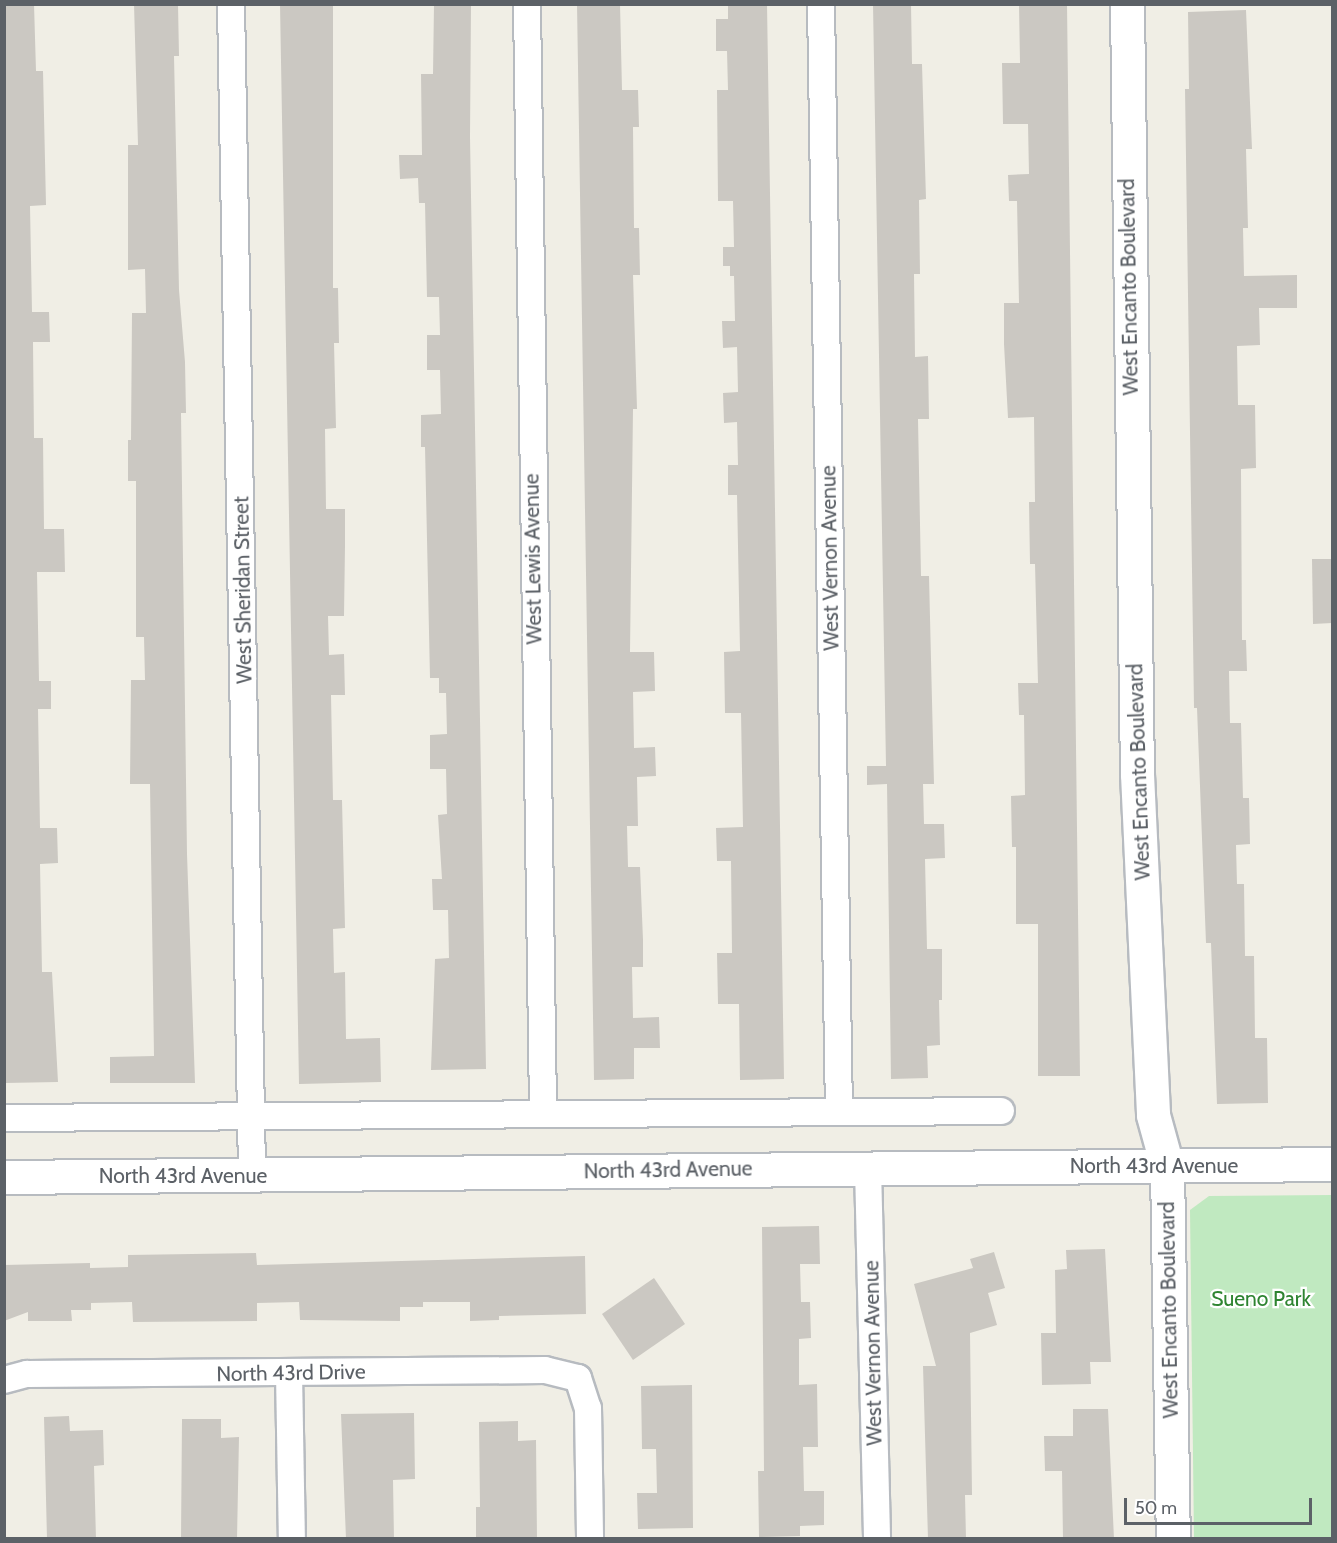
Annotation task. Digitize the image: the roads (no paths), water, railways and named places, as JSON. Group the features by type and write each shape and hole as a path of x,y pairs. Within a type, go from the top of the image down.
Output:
{"street":[{"name":"West Sheridan Street","path":"231,4 253,1117 252,1176"},
{"name":"West Lewis Avenue","path":"527,4 543,1114"},
{"name":"West Vernon Avenue","path":"821,4 839,1112"},
{"name":"West Encanto Boulevard","path":"1127,4 1137,774 1153,1115 1167,1166 1173,1539"},
{"path":"4,1118 1001,1111"},
{"name":"North 43rd Avenue","path":"4,1177 1332,1164"},
{"name":"West Vernon Avenue","path":"868,1168 877,1539"},
{"name":"North 43rd Drive","path":"4,1380 27,1374 545,1370 578,1378 588,1408 590,1539"},
{"path":"289,1373 292,1539"}],"park label":[{"name":"Sueno Park","path":"1261,1299"}]}
